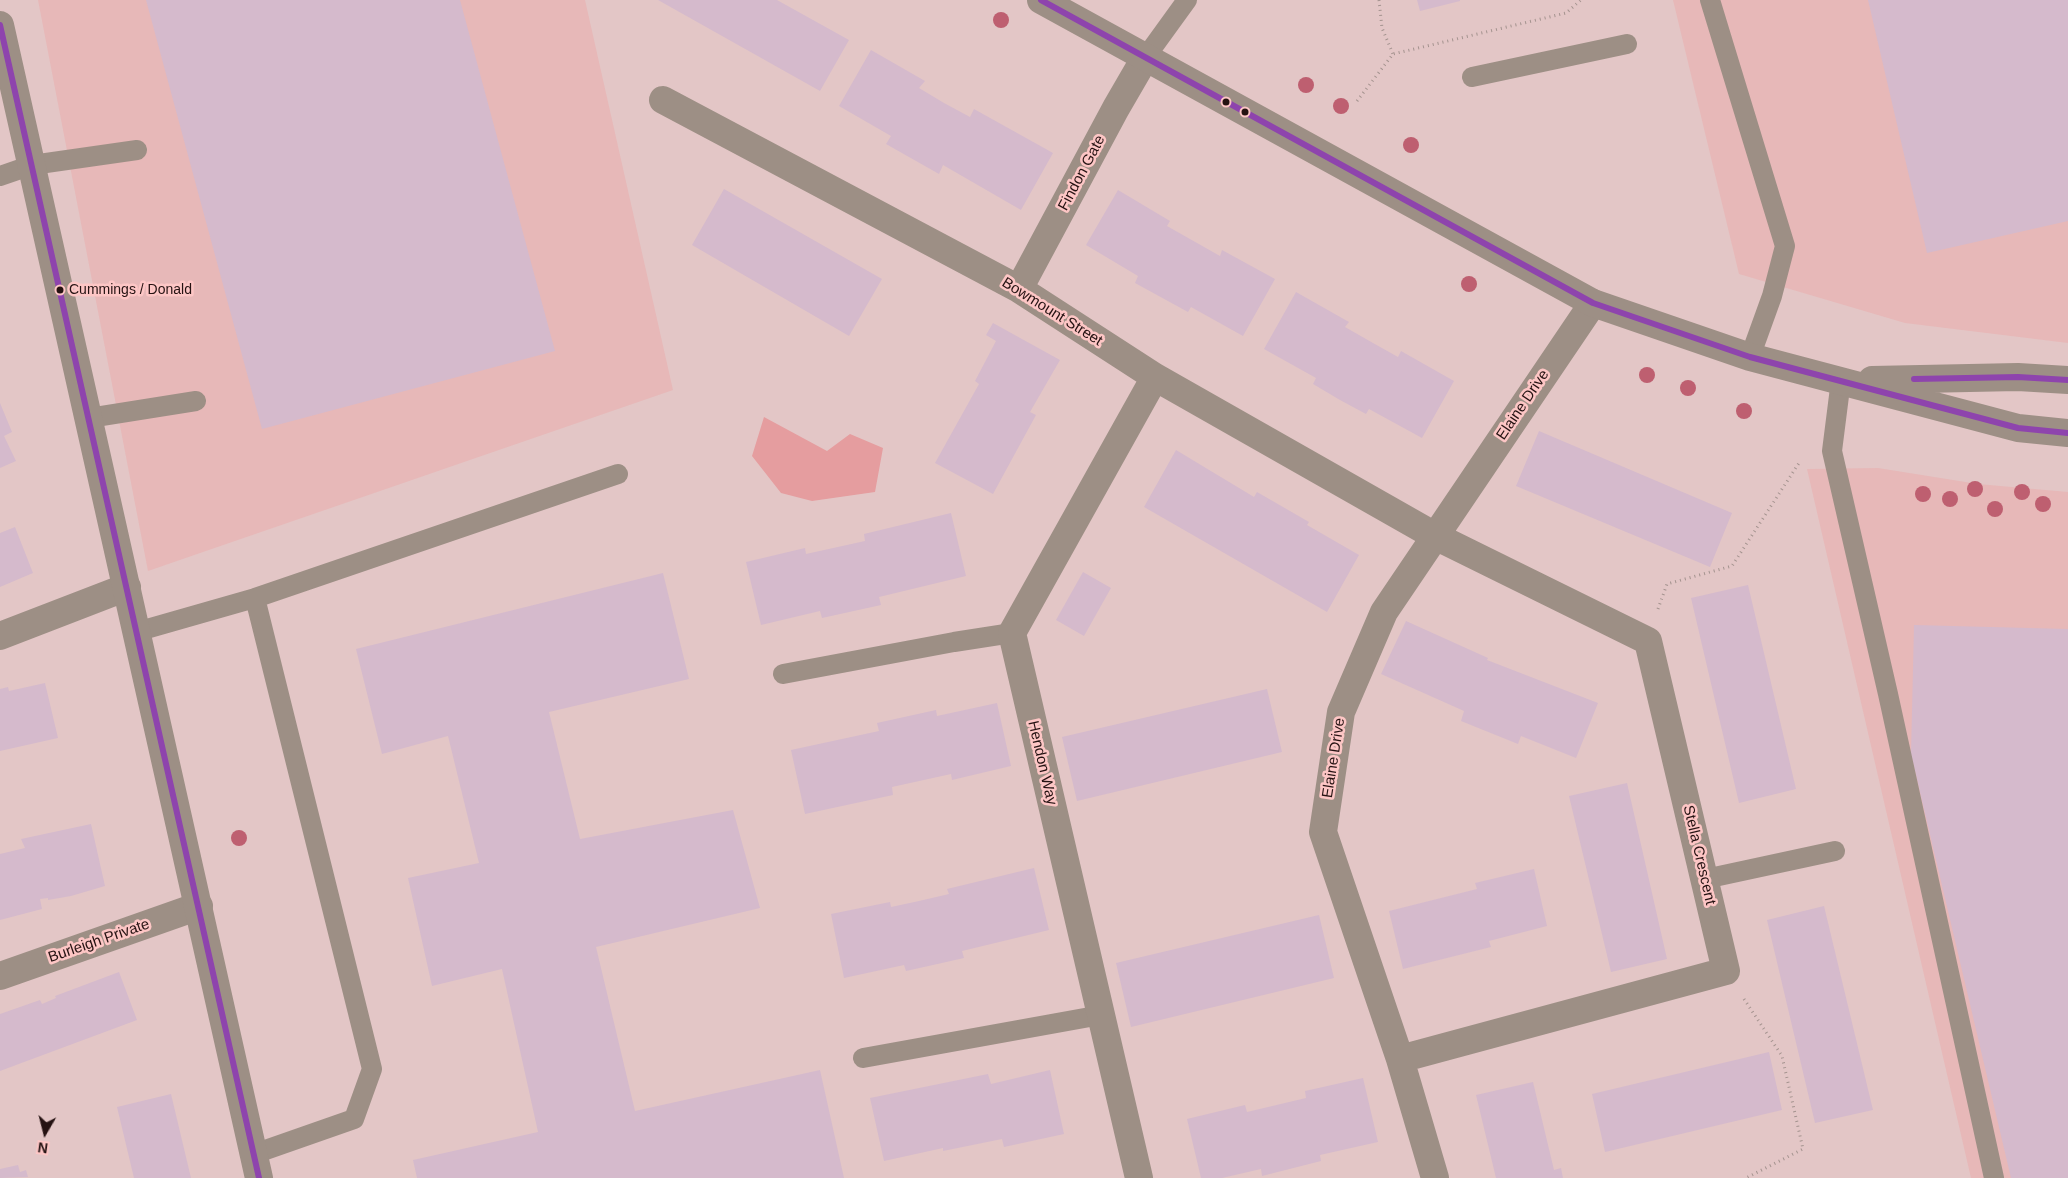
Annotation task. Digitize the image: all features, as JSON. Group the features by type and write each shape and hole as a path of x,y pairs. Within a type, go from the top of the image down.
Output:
{"street":[{"path":"1041,0 1593,303 1750,357 2018,428 2068,433"},
{"path":"0,25 256,1166"},
{"name":"Findon Gate","path":"1019,289 1116,108 1145,58"},
{"name":"Bowmount Street","path":"663,100 1019,289 1154,377 1435,536"},
{"name":"Elaine Drive","path":"1435,1178 1400,1059 1323,832 1341,712 1384,612 1593,303"},
{"path":"1012,633 1154,377"},
{"path":"1841,380 2018,377 2068,380"},
{"path":"1435,536 1648,641"},
{"path":"0,636 127,587"},
{"name":"Hendon Way","path":"1012,633 1140,1178"},
{"name":"Stella Crescent","path":"1648,641 1726,972"},
{"name":"Burleigh Private","path":"0,976 199,906"},
{"path":"1400,1059 1726,972"}],"lane":[{"path":"1145,58 1187,0"},
{"path":"1710,0 1785,246 1772,296 1750,357"},
{"path":"1472,77 1627,44"},
{"path":"0,176 32,165 137,150"},
{"path":"1841,380 1832,451 1888,694 1994,1178"},
{"path":"88,418 196,400"},
{"path":"136,632 255,598 618,474"},
{"path":"255,598 372,1069 354,1119 256,1166"},
{"path":"783,674 1012,633"},
{"path":"1705,879 1835,851"},
{"path":"863,1058 1101,1015"}],"path":[{"path":"1379,0 1382,28 1393,54"},
{"path":"1357,101 1393,54 1566,13 1581,0"},
{"path":"1648,641 1667,584 1732,566 1799,463"},
{"path":"1726,972 1782,1056 1803,1149 1746,1178"}],"shaded area":[{"path":"38,0 585,0 673,390 148,571"},
{"path":"1673,0 2068,0 2068,343 1905,323 1739,274"},
{"path":"764,417 827,451 850,434 883,448 875,492 812,501 781,493 752,456"},
{"path":"1878,468 1978,484 2068,492 2068,1178 1971,1178 1807,469"}],"building":[{"path":"146,0 460,0 555,351 262,429"},
{"path":"658,0 777,0 849,40 820,91"},
{"path":"1417,0 1460,0 1460,1 1420,11"},
{"path":"1868,0 2068,0 2068,221 1927,253"},
{"path":"871,50 925,81 919,88 944,103 970,117 974,109 1053,153 1021,210 943,165 939,174 886,144 891,136 839,106"},
{"path":"724,189 882,279 849,336 692,245"},
{"path":"1118,190 1170,221 1167,226 1220,256 1222,250 1275,279 1243,336 1191,307 1188,312 1135,283 1138,276 1086,245"},
{"path":"1296,292 1349,322 1345,327 1373,343 1398,357 1401,351 1454,381 1422,438 1369,409 1366,414 1340,400 1313,384 1316,378 1264,349"},
{"path":"993,323 1060,360 1030,412 1036,415 993,494 935,463 979,384 975,381 996,341 986,335"},
{"path":"0,403 12,432 4,436 16,461 0,468"},
{"path":"1539,431 1732,513 1710,567 1516,486"},
{"path":"1176,450 1254,497 1257,492 1309,522 1307,525 1359,555 1327,612 1144,507"},
{"path":"951,513 966,576 879,597 881,605 822,618 820,611 761,625 746,562 805,548 806,554 865,541 864,534"},
{"path":"15,527 33,573 0,587 0,533"},
{"path":"1083,572 1111,588 1084,636 1056,620"},
{"path":"663,573 689,679 549,712 580,839 733,810 760,908 596,947 635,1111 820,1070 844,1178 417,1178 413,1160 538,1132 502,969 432,986 408,878 479,863 448,736 382,754 356,649"},
{"path":"1748,585 1796,789 1739,803 1691,598"},
{"path":"1406,621 1488,658 1487,660 1598,703 1576,758 1521,736 1518,744 1461,721 1464,711 1381,674"},
{"path":"1914,625 2068,629 2068,1178 2011,1178 1911,754"},
{"path":"45,683 58,738 0,751 0,689 8,687 9,691"},
{"path":"1267,689 1282,752 1077,801 1062,737"},
{"path":"997,703 1011,766 952,780 951,774 892,787 893,795 805,814 791,750 879,731 877,723 936,710 937,716"},
{"path":"1627,783 1667,959 1611,972 1569,796"},
{"path":"91,824 105,886 71,896 48,900 48,898 40,899 42,909 0,920 0,854 25,848 21,839"},
{"path":"1034,868 1049,930 962,951 964,958 906,971 904,965 844,978 831,914 890,902 891,907 919,901 949,894 947,889"},
{"path":"1534,869 1547,926 1489,941 1491,947 1403,969 1389,911 1477,889 1475,883"},
{"path":"1824,906 1873,1110 1815,1123 1767,920"},
{"path":"1319,915 1334,978 1131,1027 1116,963"},
{"path":"119,972 137,1020 0,1071 0,1014 40,1000 42,1004 56,998 55,996"},
{"path":"1769,1052 1782,1110 1605,1152 1592,1094"},
{"path":"1050,1070 1064,1134 1004,1147 1002,1139 943,1151 943,1148 884,1161 870,1098 988,1074 991,1084"},
{"path":"1363,1078 1378,1142 1320,1155 1321,1161 1262,1176 1261,1169 1222,1178 1201,1178 1187,1119 1245,1105 1247,1112 1306,1098 1305,1091"},
{"path":"1533,1082 1554,1170 1561,1168 1563,1178 1496,1178 1476,1095"},
{"path":"171,1094 191,1178 134,1178 117,1107"},
{"path":"18,1165 20,1172 26,1170 28,1177 0,1178 0,1169"}],"transit line":[{"path":"1041,0 1593,303 1750,357 2018,428 2068,433"},
{"path":"0,25 259,1178"},
{"path":"1914,379 2018,377 2068,380"}],"place":[{"name":"Cummings / Donald","path":"60,290"}]}
